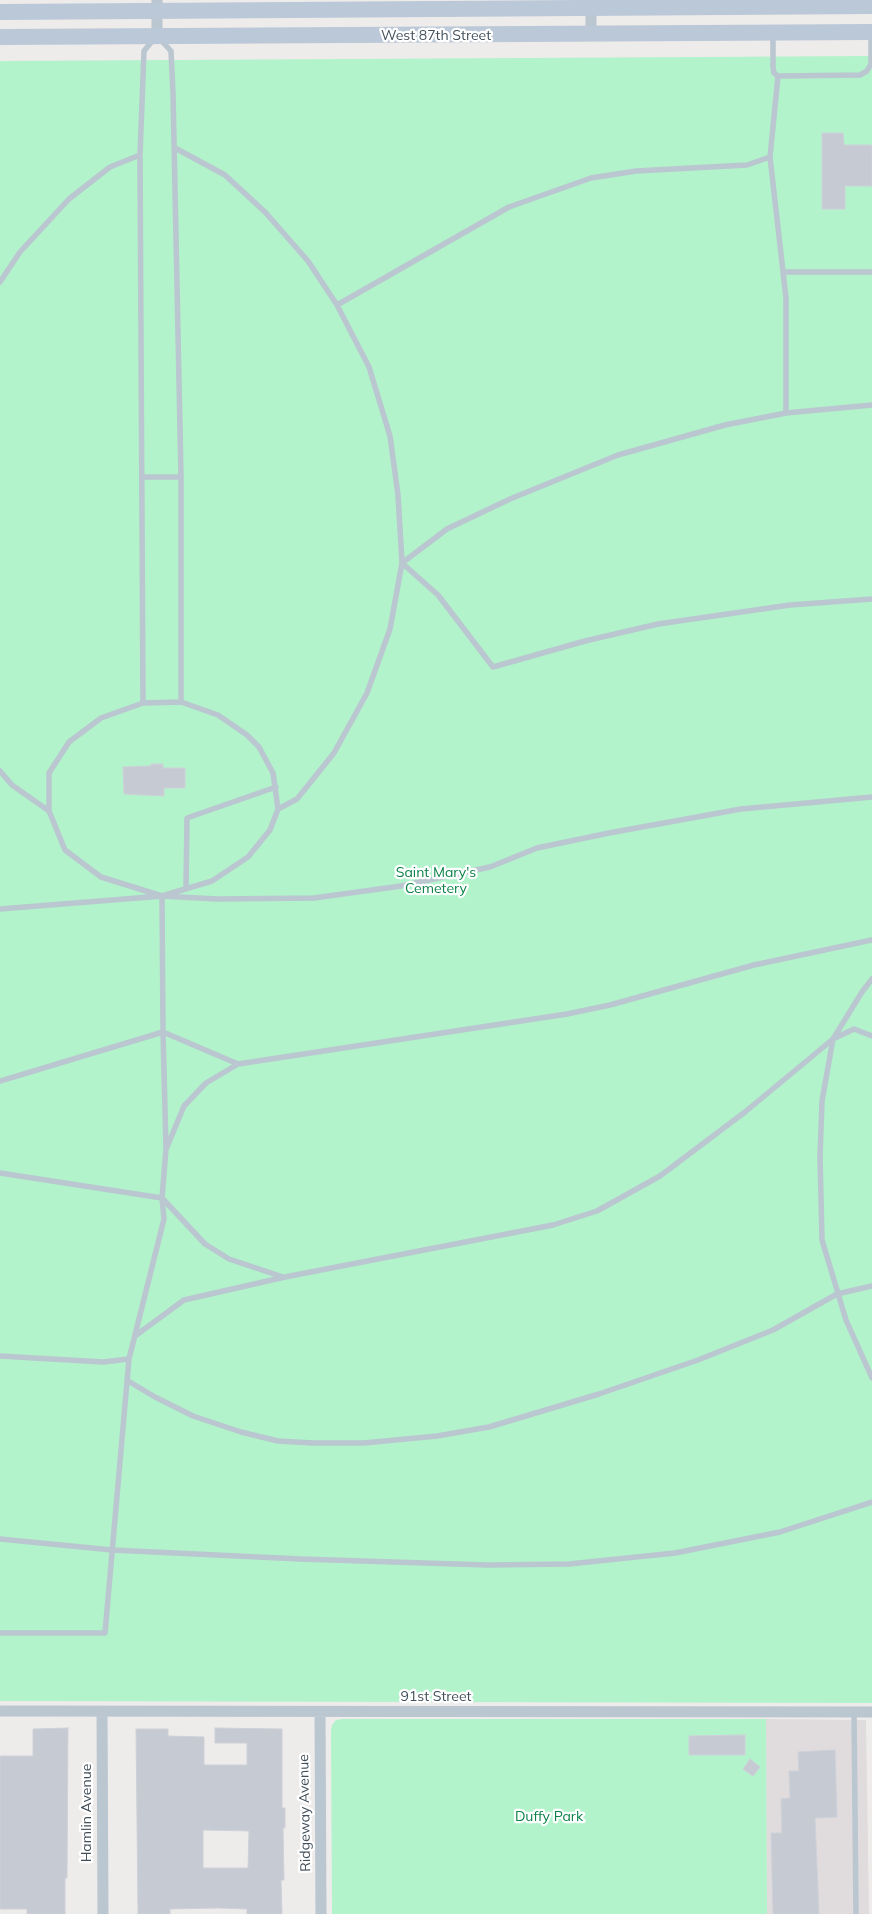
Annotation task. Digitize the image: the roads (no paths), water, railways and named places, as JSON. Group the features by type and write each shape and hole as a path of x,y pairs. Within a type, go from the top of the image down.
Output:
{"main road":[{"name":"West 87th Street","path":"0,12 157,6 591,4 872,6"},
{"name":"West 87th Street","path":"0,37 871,32"}],"street":[{"path":"591,4 591,34"},
{"path":"157,6 157,36"},
{"name":"91st Street","path":"0,1711 872,1712"},
{"name":"Hamlin Avenue","path":"102,1711 103,1914"},
{"name":"Ridgeway Avenue","path":"320,1712 321,1914"}],"lane":[{"path":"773,33 773,67 774,73 778,76 860,74 867,71 871,64 871,32"},
{"path":"143,703 140,155 144,51 157,36 171,51 181,477 181,702"},
{"path":"778,76 770,157 786,298 786,413"},
{"path":"174,148 226,175 265,212 308,261 337,305 369,367 390,436 398,495 402,563 390,629 367,694 334,753 297,799 278,809"},
{"path":"0,282 20,252 69,199 110,167 140,155"},
{"path":"337,305 509,207 591,178 636,171 747,165 770,157"},
{"path":"783,272 872,272"},
{"path":"402,563 447,529 510,499 618,455 725,425 786,413 872,405"},
{"path":"143,477 181,477"},
{"path":"402,563 438,595 493,667 658,624 790,604 872,599"},
{"path":"181,702 218,715 247,735 259,747 273,773 278,809 270,830 248,857 212,881 162,896 101,877 65,850 49,811 49,772 69,742 101,718 143,703 181,702"},
{"path":"0,771 12,786 49,811"},
{"path":"186,888 187,818 276,786"},
{"path":"0,909 162,896 218,899 314,898 401,886 490,867 537,848 741,809 872,797"},
{"path":"0,1633 105,1634 129,1360 164,1219 162,1198 166,1149 162,896"},
{"path":"166,1149 184,1106 206,1083 238,1064 567,1014 610,1005 754,965 872,940"},
{"path":"872,979 833,1039 822,1100 820,1157 822,1240 846,1320 872,1378"},
{"path":"135,1336 184,1300 285,1277 553,1225 597,1211 660,1176 745,1112 833,1039 854,1029 872,1036"},
{"path":"0,1081 163,1032 238,1064"},
{"path":"0,1173 162,1198 205,1244 229,1259 285,1277"},
{"path":"128,1381 193,1416 241,1432 278,1441 364,1443 436,1436 498,1424 598,1394 698,1360 773,1330 838,1294 872,1286"},
{"path":"0,1356 103,1362 129,1360"},
{"path":"0,1540 112,1550 411,1563 488,1565 569,1564 675,1553 780,1532 872,1502"},
{"path":"854,1712 856,1914"}],"park label":[{"name":"Saint Mary's Cemetery","path":"436,882"},
{"name":"Duffy Park","path":"549,1817"}]}
